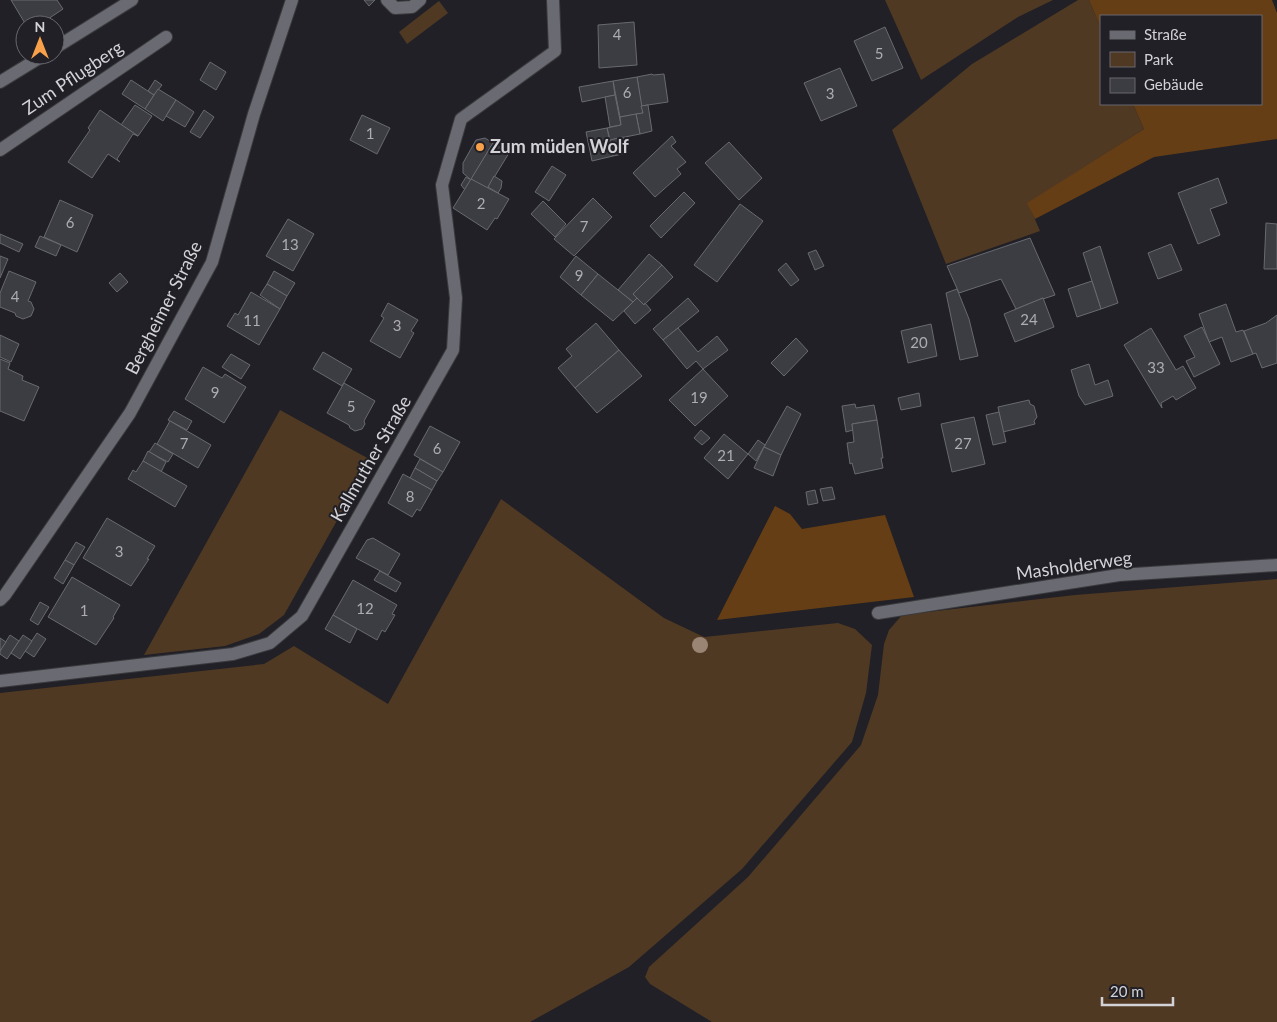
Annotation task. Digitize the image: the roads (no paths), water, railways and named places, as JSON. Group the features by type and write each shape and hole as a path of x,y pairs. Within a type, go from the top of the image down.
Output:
{"street":[{"path":"65,42 132,0"},
{"name":"Bergheimer Straße","path":"0,600 130,413 212,262 254,114 292,0"},
{"path":"387,0 395,8 412,7 420,0"},
{"name":"Kallmuther Straße","path":"0,681 233,654 270,643 302,616 453,350 456,298 442,186 462,119 556,51 553,0"},
{"name":"Zum Pflugberg","path":"0,150 166,37"},
{"path":"0,82 28,65"},
{"name":"Masholderweg","path":"878,613 1119,575 1277,564"}],"place":[{"name":"Zum müden Wolf","path":"480,147"}]}
